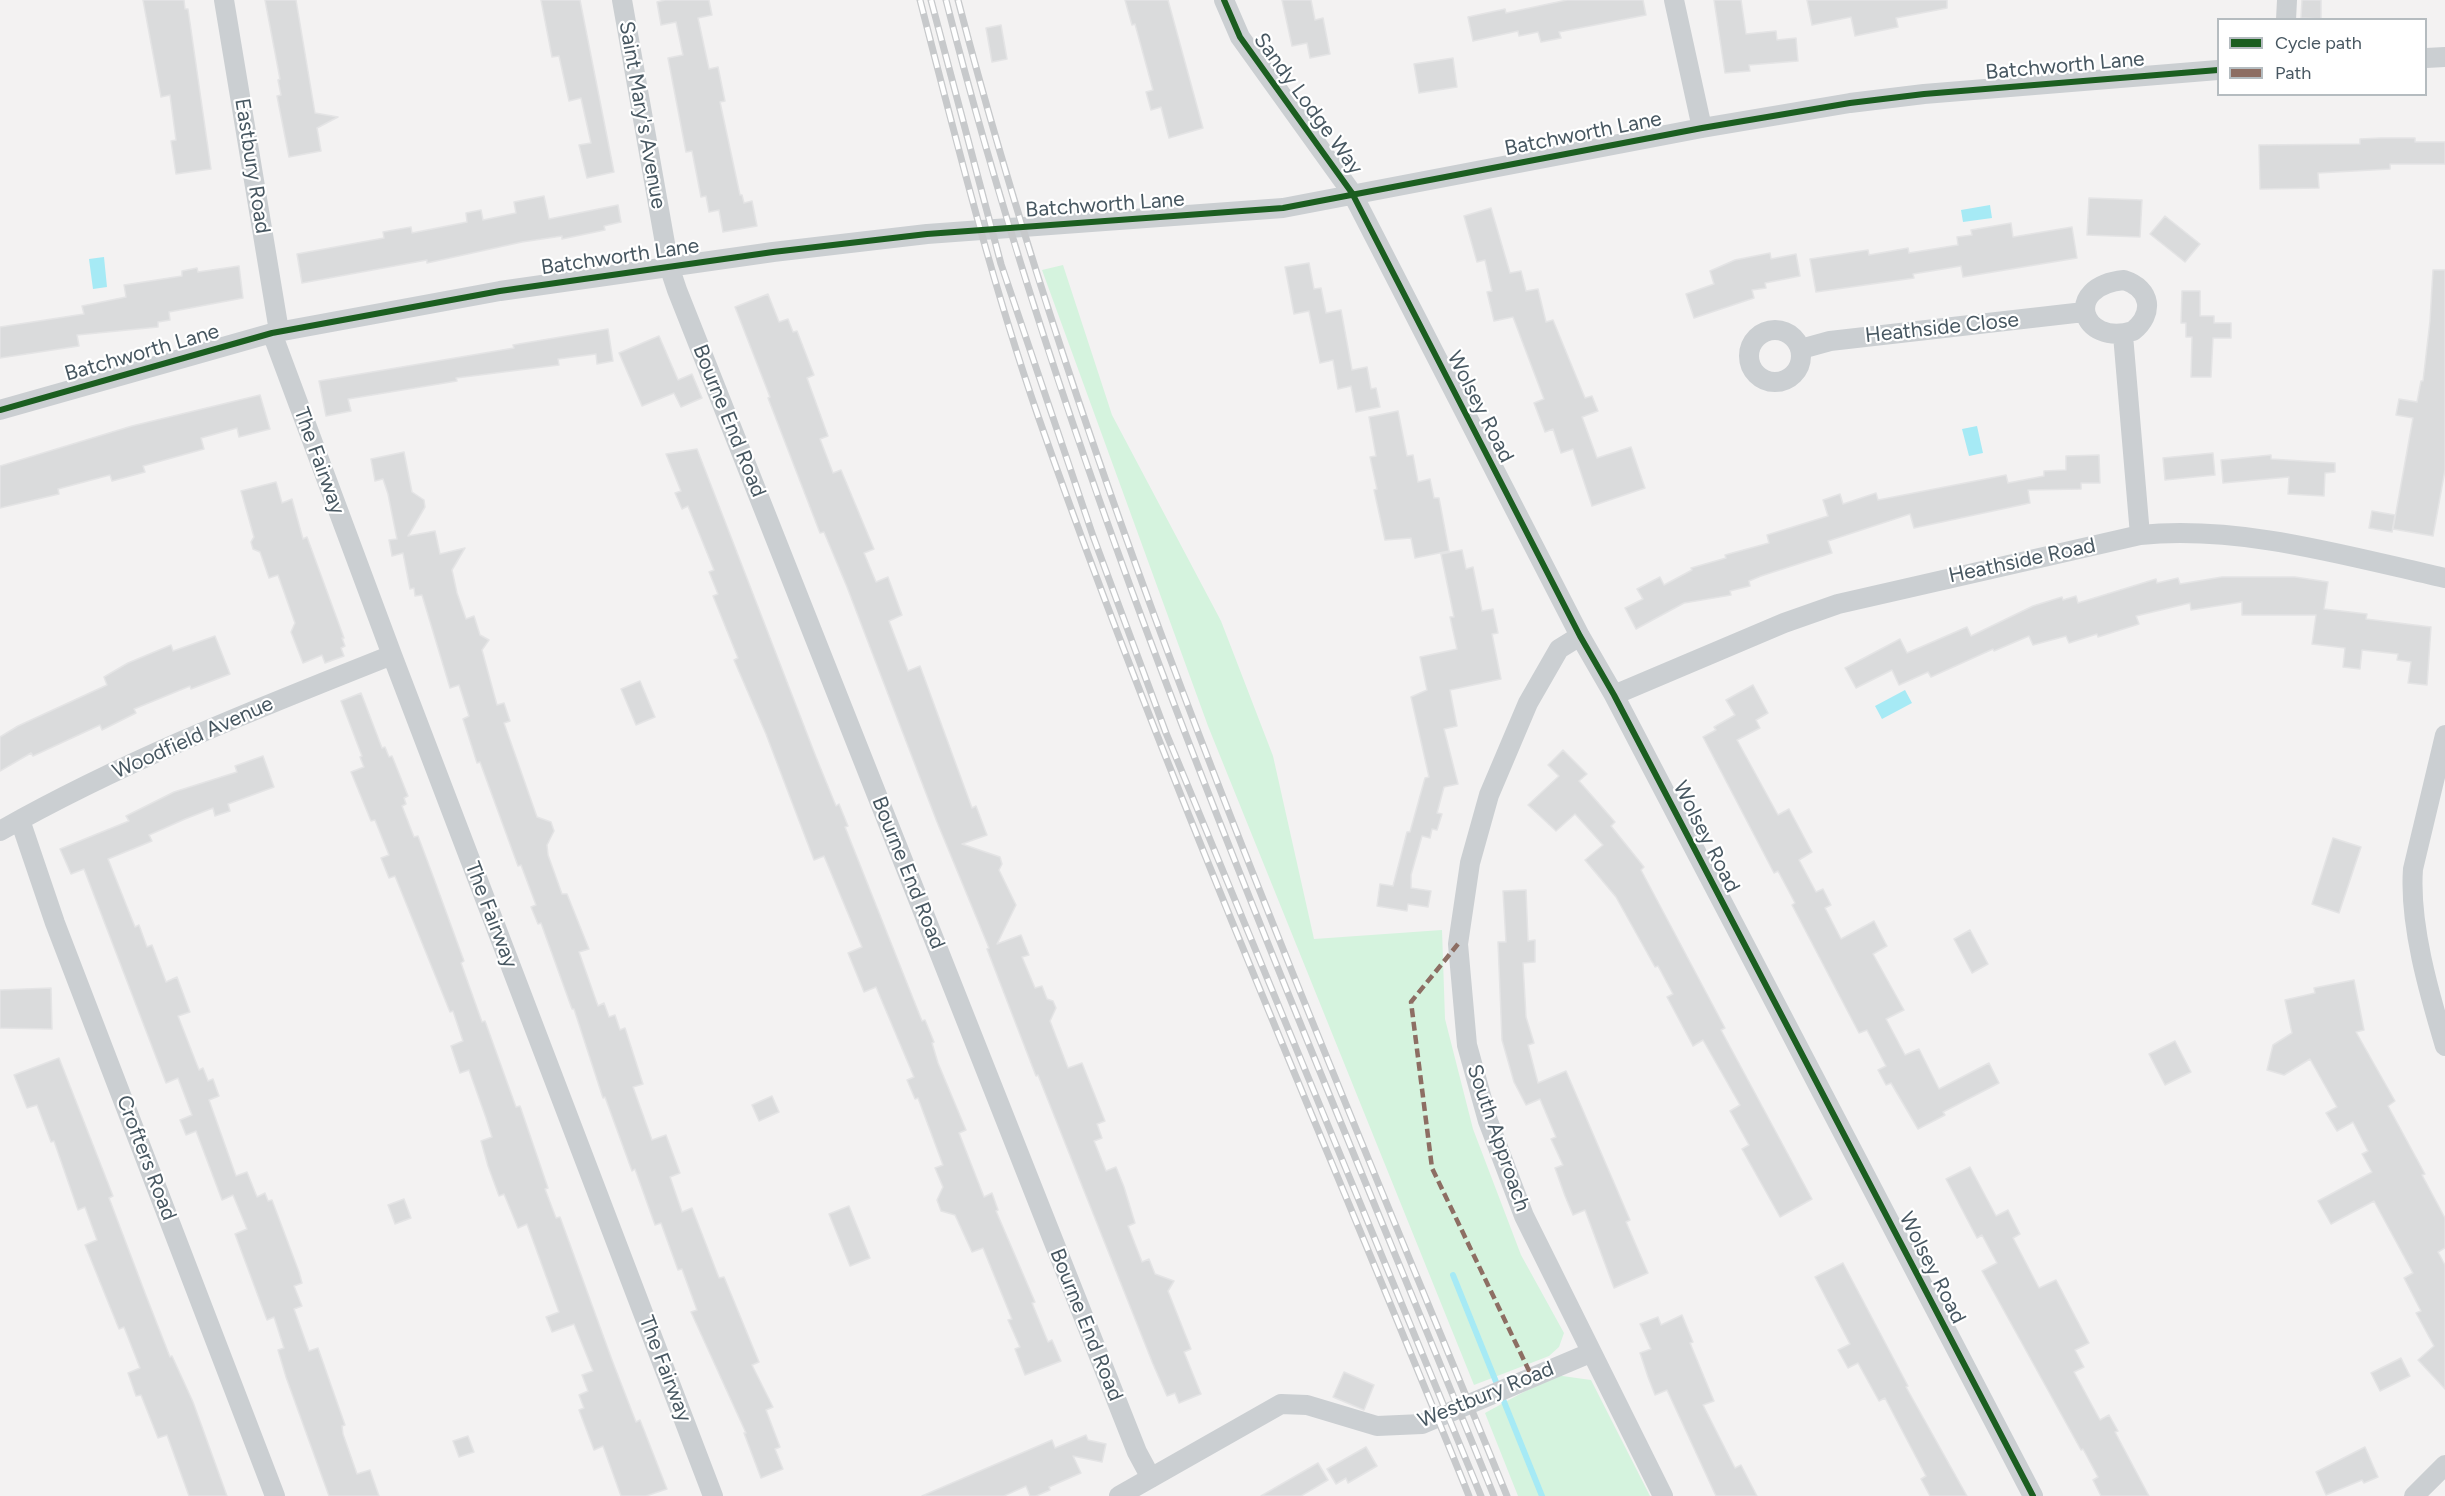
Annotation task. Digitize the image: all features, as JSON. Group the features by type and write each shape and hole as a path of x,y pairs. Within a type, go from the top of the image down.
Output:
{"street":[{"name":"Eastbury Road","path":"224,0 276,332"},
{"name":"Saint Mary's Avenue","path":"622,0 669,266"},
{"name":"Sandy Lodge Way","path":"1224,0 1240,37 1352,193"},
{"path":"1674,0 1702,128"},
{"path":"2286,18 2287,0"},
{"path":"2427,58 2445,57"},
{"name":"Batchworth Lane","path":"0,410 276,332 500,291 669,266 927,234 1283,208 1702,128 1924,94 2217,70"},
{"name":"Wolsey Road","path":"1352,193 1580,636 1614,695 2033,1496"},
{"name":"Bourne End Road","path":"669,266 1137,1452 1150,1478"},
{"path":"2124,280 2136,284 2144,292 2148,303 2147,314 2133,332 2123,334 2112,335 2100,331 2091,324 2084,312 2085,300 2093,290 2108,282 2124,280"},
{"name":"Heathside Close","path":"1800,349 1830,341 2084,312"},
{"name":"The Fairway","path":"276,332 392,655 713,1496"},
{"path":"2123,334 2140,535"},
{"name":"Heathside Road","path":"1614,695 1784,623 1838,604 2140,535 2176,531 2230,535 2445,578"},
{"name":"South Approach","path":"1580,636 1559,649 1528,702 1502,760 1470,863 1458,944 1467,1045 1488,1121 1524,1216 1590,1353 1663,1496"},
{"name":"Woodfield Avenue","path":"0,831 158,752 392,655"},
{"path":"2445,735 2413,869 2411,891 2426,969 2445,1046"},
{"name":"Crofters Road","path":"20,820 55,923 275,1496"},
{"name":"Westbury Road","path":"1119,1496 1281,1404 1307,1405 1377,1426 1422,1424 1590,1353"},
{"path":"2414,1496 2445,1465"}],"green space":[{"path":"1063,265 1112,415 1221,621 1273,756 1314,939 1442,930 1445,1019 1473,1129 1521,1255 1564,1333 1559,1347 1549,1356 1474,1385 1208,726 1042,270"},
{"path":"1555,1375 1591,1380 1650,1496 1518,1496 1485,1413"}],"water":[{"path":"1990,205 1992,218 1963,222 1961,210"},
{"path":"104,257 107,287 93,289 89,259"},
{"path":"1977,426 1983,453 1969,456 1962,429"},
{"path":"1905,690 1912,703 1882,719 1875,706"}],"building":[{"path":"143,0 184,0 185,9 188,9 211,169 176,174 171,141 176,140 170,95 161,97"},
{"path":"265,0 296,0 315,113 338,117 317,128 321,151 289,157 277,96 281,95 278,80 280,79"},
{"path":"541,0 580,0 614,172 587,178 579,145 591,143 581,98 569,101 559,56 552,57"},
{"path":"709,0 712,15 698,18 709,69 718,67 725,101 720,102 740,195 744,203 752,201 757,226 723,232 719,210 709,212 706,196 701,197 692,151 686,152 668,58 683,55 676,22 661,25 657,2"},
{"path":"1125,0 1168,0 1203,128 1169,138 1161,107 1151,110 1146,92 1153,90 1135,24 1132,25"},
{"path":"1282,0 1311,0 1315,20 1323,18 1330,54 1310,58 1307,43 1292,46"},
{"path":"1567,0 1643,0 1646,15 1559,32 1561,38 1541,42 1538,32 1519,36 1518,31 1473,41 1468,17 1505,9 1506,13"},
{"path":"1714,0 1741,0 1746,34 1776,31 1777,40 1796,38 1798,61 1749,65 1750,71 1725,73"},
{"path":"1807,0 1947,0 1947,8 1896,18 1898,27 1855,36 1851,17 1812,25"},
{"path":"2302,0 2321,0 2321,18 2301,18"},
{"path":"1001,25 1007,59 992,62 986,28"},
{"path":"1453,58 1457,87 1419,93 1414,64"},
{"path":"2415,138 2415,142 2445,142 2445,164 2390,164 2390,169 2318,173 2319,188 2260,189 2259,145 2360,144 2360,139"},
{"path":"544,196 549,219 618,205 621,222 604,226 605,230 562,239 562,236 522,242 427,263 427,260 302,283 297,254 384,238 383,232 411,227 412,233 467,222 466,213 481,210 483,220 516,213 514,202"},
{"path":"2089,198 2142,200 2140,237 2087,235"},
{"path":"1491,208 1510,273 1521,271 1526,291 1538,289 1546,322 1553,320 1585,398 1592,396 1598,411 1582,417 1597,458 1631,447 1645,488 1592,506 1573,449 1561,453 1553,429 1545,432 1534,403 1544,399 1513,317 1494,321 1487,292 1492,291 1485,260 1477,262 1464,216"},
{"path":"2165,216 2200,244 2185,262 2150,234"},
{"path":"2011,223 2013,237 2072,227 2077,258 1963,277 1961,266 1913,274 1914,278 1816,292 1810,259 1868,250 1869,255 1908,248 1909,253 1958,245 1957,237 1972,235 1971,230"},
{"path":"1770,253 1771,259 1796,254 1800,276 1765,283 1766,288 1752,290 1754,298 1694,318 1686,294 1714,284 1710,271 1735,260"},
{"path":"1309,263 1314,289 1321,288 1326,313 1341,310 1352,370 1367,367 1371,389 1376,388 1380,407 1356,412 1351,386 1338,389 1333,360 1320,363 1309,311 1294,314 1285,267"},
{"path":"239,266 243,298 169,312 170,320 158,322 158,327 77,335 79,346 0,358 0,327 84,314 82,306 126,297 124,285 182,276 182,271 197,268 198,272"},
{"path":"2433,270 2445,270 2445,470 2433,536 2393,529 2413,418 2396,415 2399,399 2417,402 2421,381 2423,381"},
{"path":"2182,291 2200,291 2200,316 2214,316 2214,323 2231,323 2231,338 2213,338 2211,377 2191,377 2192,337 2186,337 2186,323 2181,323"},
{"path":"768,294 779,322 788,319 793,332 797,331 814,375 807,378 828,436 820,439 833,473 841,470 874,549 864,553 876,582 888,577 902,615 889,621 908,671 920,666 972,808 976,806 987,835 962,844 1000,857 1002,864 999,870 1016,905 997,944 1021,935 1029,955 1022,957 1035,988 1042,986 1047,999 1053,1001 1056,1008 1050,1021 1068,1068 1082,1063 1105,1121 1097,1124 1102,1138 1094,1141 1106,1171 1116,1167 1124,1187 1135,1223 1128,1226 1142,1262 1149,1259 1155,1274 1174,1281 1168,1291 1191,1349 1184,1352 1201,1394 1179,1403 1175,1393 1167,1396 1153,1364 1038,1075 1036,1076 987,949 989,948 937,822 847,587 824,532 820,533 768,398 770,397 735,307"},
{"path":"608,329 613,361 597,364 596,354 558,359 559,365 456,378 457,381 348,399 351,411 326,416 319,381 514,348 513,345"},
{"path":"659,336 678,380 692,374 702,398 681,407 674,393 642,406 619,353"},
{"path":"260,395 270,429 239,437 237,428 201,438 204,449 143,466 145,472 112,481 110,475 58,489 59,494 0,508 0,466 132,426"},
{"path":"1398,411 1407,456 1413,455 1418,482 1430,479 1434,498 1439,498 1449,551 1415,558 1411,538 1385,540 1374,490 1377,489 1370,457 1376,456 1369,417"},
{"path":"697,449 816,757 836,806 839,804 848,826 845,827 922,1021 925,1020 934,1042 932,1043 938,1063 966,1130 959,1133 984,1197 992,1193 998,1210 996,1211 1035,1302 1032,1303 1048,1342 1052,1340 1061,1361 1025,1375 1015,1349 1020,1347 1008,1320 1012,1319 983,1248 972,1252 955,1215 941,1211 937,1200 943,1187 935,1168 943,1165 918,1098 915,1099 907,1080 914,1077 876,987 864,992 848,953 862,947 824,856 814,860 766,734 734,660 738,658 713,596 718,594 709,572 714,570 688,506 682,509 675,493 681,491 666,454"},
{"path":"404,452 412,492 424,500 425,507 408,536 435,531 440,554 465,548 452,570 457,593 466,619 474,616 480,635 489,640 482,650 497,705 504,703 510,721 504,723 537,817 551,822 554,831 547,845 548,855 562,894 567,894 589,949 579,952 598,1006 604,1003 609,1017 615,1015 620,1030 625,1028 643,1084 633,1087 652,1140 666,1135 680,1173 670,1177 682,1212 692,1208 719,1278 724,1277 759,1362 752,1365 773,1407 766,1410 780,1447 775,1449 783,1469 761,1478 744,1433 746,1433 691,1312 697,1310 682,1269 678,1270 661,1223 655,1225 635,1169 632,1171 605,1097 603,1098 574,1009 572,1009 541,923 538,924 531,907 536,905 521,865 518,866 480,762 477,763 463,719 469,716 459,685 450,688 422,595 415,596 414,588 410,589 403,553 392,556 389,540 397,539 388,494 383,479 375,481 371,459"},
{"path":"2213,453 2215,475 2165,480 2163,458"},
{"path":"2099,455 2100,483 2081,483 2081,489 2028,490 2030,503 1914,528 1910,514 1828,541 1832,553 1761,576 1749,581 1750,586 1730,591 1731,595 1684,603 1636,629 1625,608 1643,599 1637,589 1660,577 1664,585 1692,570 1691,568 1726,558 1725,555 1769,543 1767,535 1828,516 1823,500 1840,494 1843,504 1876,493 1878,500 2006,475 2008,483 2044,476 2044,471 2066,470 2066,456"},
{"path":"2271,455 2271,459 2335,463 2335,472 2325,473 2324,496 2288,494 2289,477 2223,483 2221,460"},
{"path":"276,482 282,503 292,499 303,539 307,537 344,638 342,638 345,646 341,648 344,656 325,663 322,655 303,663 291,632 295,623 278,575 269,578 260,552 253,549 251,542 254,537 241,491"},
{"path":"2372,511 2395,515 2392,532 2369,528"},
{"path":"1462,550 1466,569 1473,567 1482,611 1493,609 1498,633 1492,634 1501,679 1450,690 1457,726 1444,729 1458,784 1444,787 1437,813 1442,814 1437,830 1432,829 1430,838 1422,836 1411,875 1411,888 1431,891 1428,907 1408,904 1407,911 1377,906 1380,884 1393,886 1407,832 1410,832 1425,778 1429,777 1411,697 1427,690 1420,657 1457,649 1450,617 1454,617 1441,554"},
{"path":"2222,577 2295,577 2328,582 2324,609 2367,614 2366,619 2431,627 2427,685 2408,683 2411,662 2397,660 2398,654 2362,650 2360,669 2343,667 2345,648 2312,644 2316,615 2242,615 2242,602 2191,610 2190,603 2136,616 2139,624 2098,637 2097,634 2069,643 2066,636 2033,645 2029,636 1994,651 1993,649 1931,677 1928,672 1899,685 1892,670 1856,688 1845,668 1900,639 1907,653 1967,627 1971,636 2033,606 2062,597 2063,600 2076,596 2078,603 2156,579 2157,583 2178,578 2180,584"},
{"path":"215,636 230,674 191,689 190,686 134,709 136,713 102,730 100,725 33,756 31,753 0,771 0,737 18,726 107,685 104,677 128,663 171,645 173,651"},
{"path":"640,681 655,717 636,725 621,689"},
{"path":"1753,685 1768,713 1756,720 1760,728 1737,740 1778,815 1789,809 1812,852 1799,860 1816,892 1823,889 1831,905 1825,908 1841,939 1874,921 1887,946 1873,954 1904,1010 1886,1019 1905,1055 1919,1049 1939,1089 1989,1063 1999,1083 1943,1112 1945,1115 1918,1129 1891,1083 1886,1085 1878,1070 1886,1066 1867,1030 1859,1033 1792,905 1795,903 1778,871 1774,873 1703,737 1716,730 1714,727 1735,715 1726,700"},
{"path":"361,693 382,748 385,747 389,757 392,756 408,796 404,798 406,804 402,806 414,837 418,836 433,876 464,961 461,963 482,1022 485,1021 516,1107 520,1106 556,1218 560,1217 636,1422 640,1420 667,1489 646,1496 621,1496 603,1446 594,1450 579,1410 584,1408 579,1395 588,1391 582,1375 593,1371 574,1324 552,1332 546,1317 559,1312 527,1224 518,1228 504,1194 499,1196 488,1166 481,1141 492,1137 469,1070 460,1073 451,1046 463,1041 453,1011 450,1012 395,876 389,878 381,858 389,855 375,820 371,821 351,772 364,767 341,701"},
{"path":"1563,750 1587,774 1579,781 1615,822 1611,826 1644,867 1641,870 1725,1028 1721,1030 1812,1199 1780,1217 1742,1149 1749,1145 1730,1111 1740,1105 1703,1040 1693,1046 1667,997 1673,994 1658,966 1655,967 1616,897 1585,860 1603,845 1575,814 1556,831 1528,805 1559,776 1548,765"},
{"path":"263,756 274,787 228,804 230,811 215,816 213,808 185,819 149,835 152,841 108,859 135,927 139,925 147,947 152,945 166,982 177,977 190,1012 178,1016 199,1070 203,1068 208,1081 213,1079 219,1096 209,1100 236,1176 247,1172 257,1197 265,1193 268,1201 272,1200 302,1283 294,1286 302,1306 294,1309 309,1351 318,1348 345,1425 342,1426 343,1434 357,1474 370,1470 379,1496 329,1496 286,1377 278,1350 284,1348 274,1317 267,1320 235,1234 247,1229 233,1195 222,1200 196,1131 186,1135 180,1120 192,1115 178,1078 166,1083 84,869 71,874 60,849 129,821 126,816 174,792 237,772 235,766"},
{"path":"2333,838 2361,847 2339,913 2312,904"},
{"path":"1526,890 1528,941 1535,940 1535,962 1523,963 1526,1017 1534,1043 1528,1045 1538,1083 1566,1071 1630,1220 1626,1222 1648,1273 1614,1288 1585,1210 1573,1215 1565,1196 1555,1168 1563,1165 1551,1139 1556,1137 1540,1099 1526,1105 1514,1082 1502,1040 1498,942 1506,942 1503,891"},
{"path":"1970,930 1988,964 1972,973 1954,939"},
{"path":"2354,980 2364,1030 2356,1032 2395,1101 2388,1106 2425,1174 2422,1175 2445,1218 2445,1248 2438,1252 2445,1265 2445,1389 2418,1360 2434,1346 2416,1313 2421,1311 2404,1278 2413,1273 2374,1201 2331,1224 2318,1201 2372,1172 2362,1154 2368,1151 2353,1122 2337,1131 2326,1113 2337,1107 2310,1059 2284,1075 2267,1070 2273,1045 2292,1033 2285,1000 2315,993 2314,988"},
{"path":"51,988 52,1029 0,1028 0,990"},
{"path":"2175,1041 2191,1072 2165,1085 2149,1054"},
{"path":"59,1058 113,1196 109,1198 145,1293 170,1357 172,1356 193,1402 227,1496 189,1496 167,1435 158,1438 141,1395 136,1396 128,1373 140,1368 124,1327 119,1329 85,1245 97,1240 85,1207 78,1210 54,1141 51,1142 37,1105 27,1108 14,1075"},
{"path":"772,1096 779,1112 759,1121 752,1105"},
{"path":"1970,1167 1996,1216 2008,1210 2020,1234 2013,1238 2039,1288 2056,1280 2089,1343 2075,1350 2084,1367 2074,1372 2100,1420 2109,1415 2118,1431 2115,1432 2149,1496 2101,1496 2093,1480 2098,1477 1982,1271 1997,1263 1982,1235 1977,1238 1946,1179"},
{"path":"404,1199 411,1218 395,1224 388,1205"},
{"path":"849,1206 870,1258 850,1266 829,1214"},
{"path":"1843,1263 1908,1386 1906,1387 1967,1496 1930,1496 1921,1479 1926,1476 1885,1398 1879,1401 1858,1363 1848,1368 1838,1350 1850,1344 1815,1277"},
{"path":"1682,1315 1693,1342 1690,1343 1714,1401 1703,1405 1735,1468 1741,1465 1757,1496 1716,1496 1667,1390 1655,1395 1640,1353 1651,1349 1640,1324 1658,1317 1661,1325"},
{"path":"2401,1358 2410,1376 2380,1391 2371,1373"},
{"path":"1344,1372 1374,1385 1364,1410 1333,1397"},
{"path":"1086,1435 1088,1440 1106,1444 1102,1462 1073,1456 1081,1473 1049,1487 1050,1490 1036,1496 1030,1496 1026,1486 1004,1496 922,1496 1052,1440 1055,1448"},
{"path":"468,1436 474,1452 459,1457 453,1441"},
{"path":"1366,1447 1377,1466 1348,1483 1346,1478 1336,1484 1327,1469"},
{"path":"2365,1447 2378,1477 2364,1483 2362,1480 2326,1495 2316,1472"},
{"path":"1318,1463 1328,1480 1301,1496 1261,1496"}],"waterway":[{"path":"1453,1275 1542,1496"}],"railway":[{"path":"920,0 975,210 1005,313 1038,416 1087,553 1192,824 1469,1496"},
{"path":"931,0 1001,264 1093,536 1166,733 1481,1496"},
{"path":"946,0 999,192 1059,382 1124,571 1194,757 1268,943 1494,1496"},
{"path":"958,0 1012,192 1072,382 1138,570 1207,757 1280,942 1507,1496"}],"marked path":[{"path":"1458,944 1411,1002 1432,1168 1532,1377"}],"cycle path":[{"path":"1224,0 1240,37 1352,193 1580,636 1614,695 2033,1496"},
{"path":"0,410 272,333 500,291 773,252 927,234 1283,208 1702,128 1850,103 1924,94 2217,70"}]}
